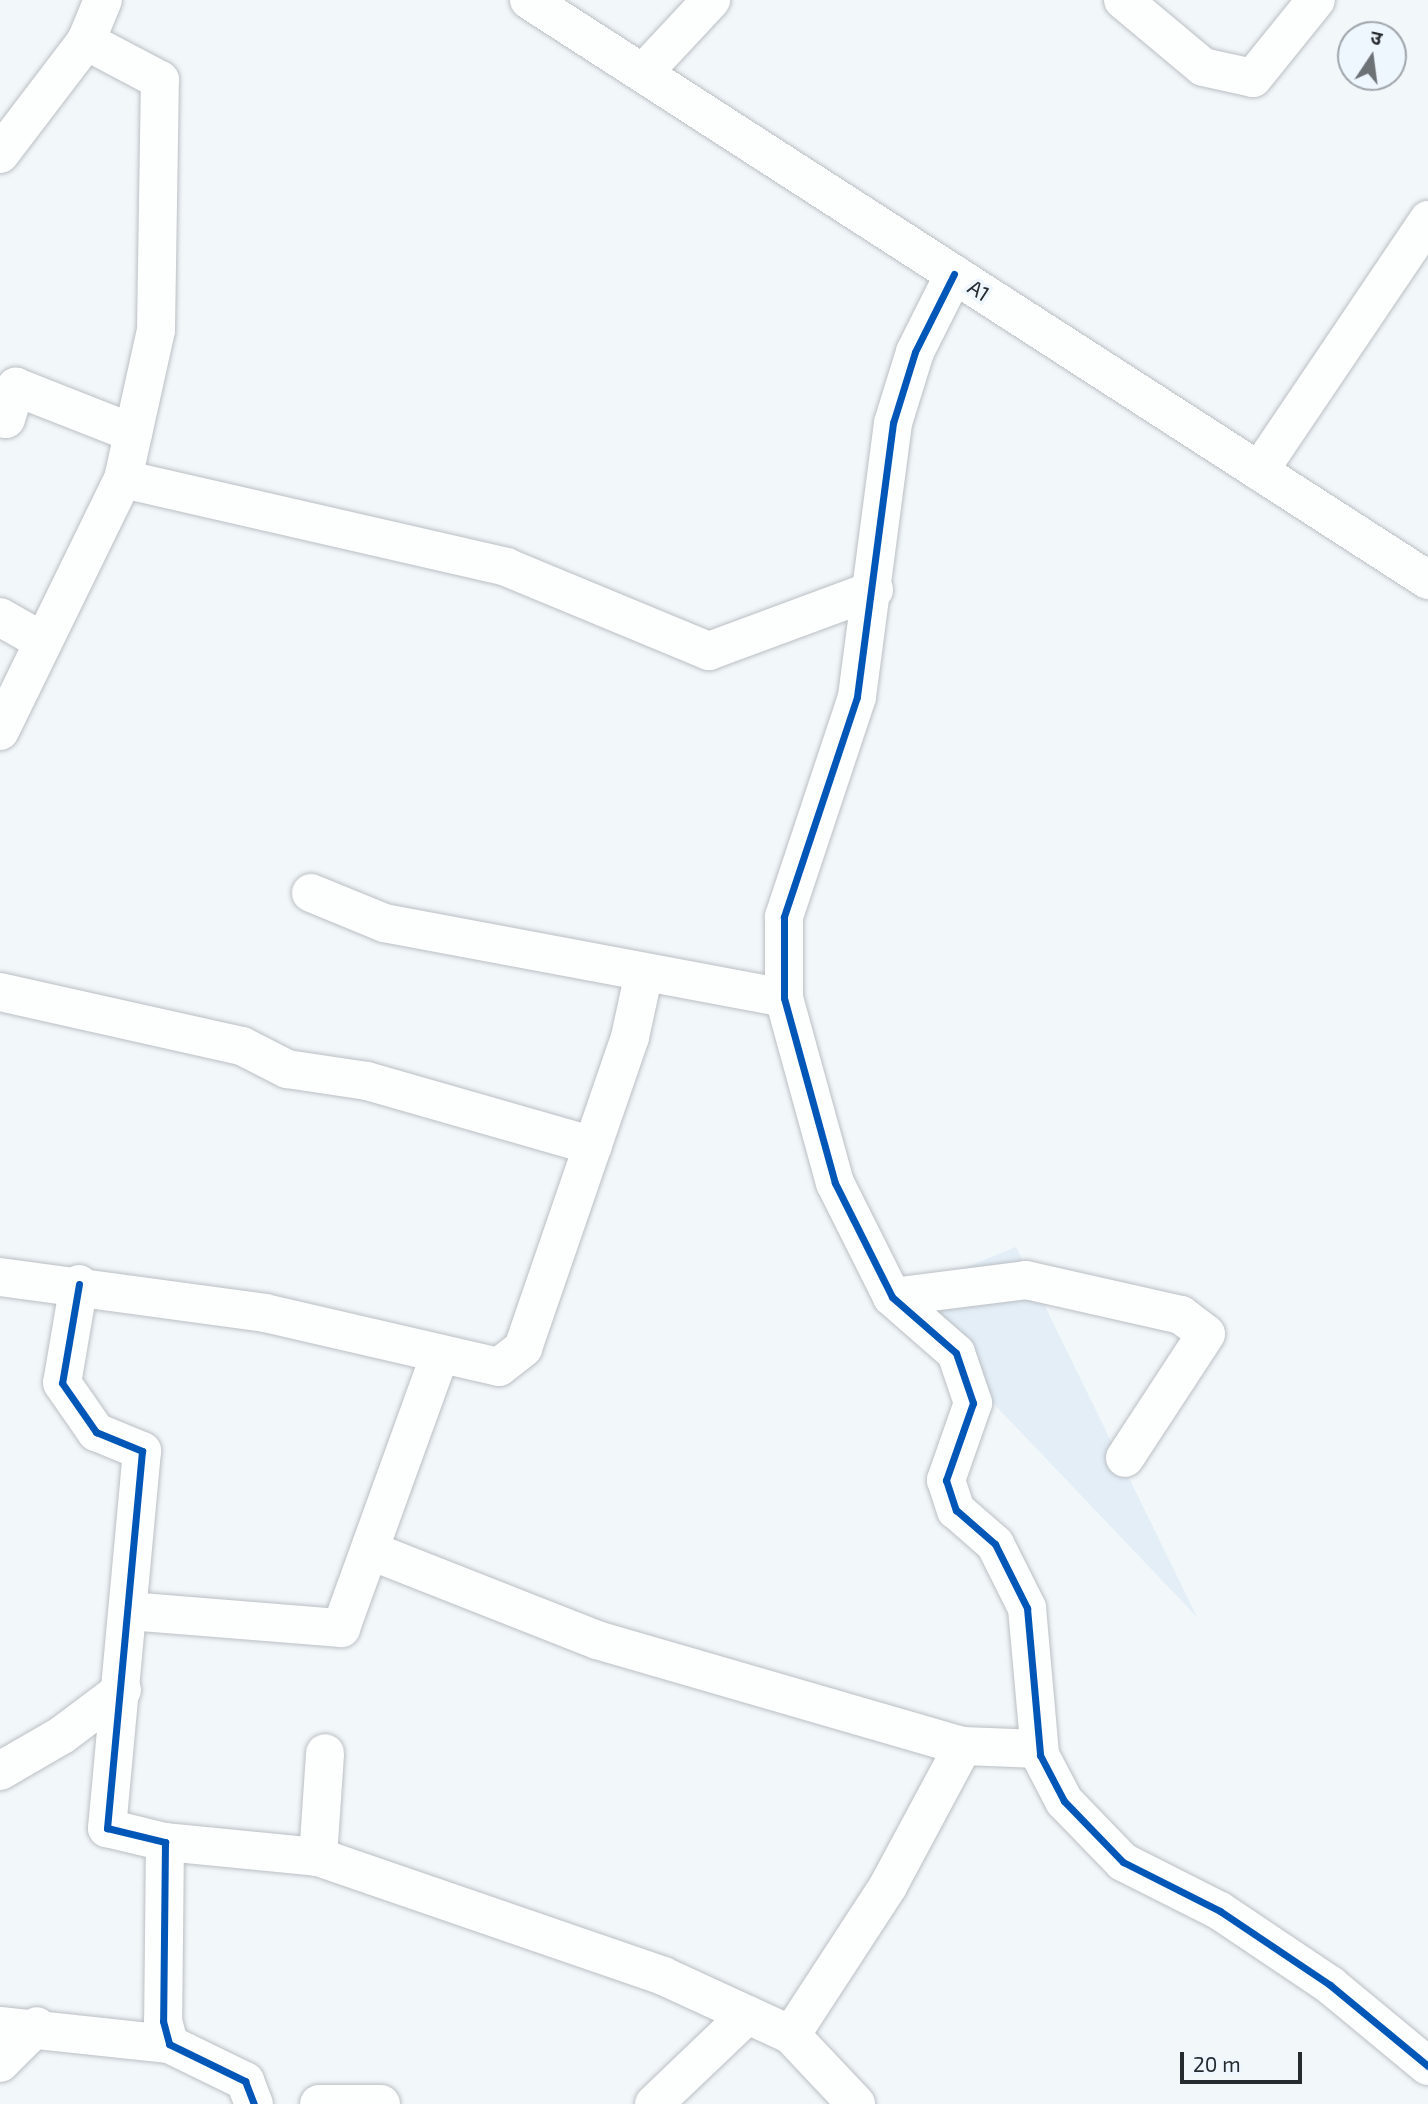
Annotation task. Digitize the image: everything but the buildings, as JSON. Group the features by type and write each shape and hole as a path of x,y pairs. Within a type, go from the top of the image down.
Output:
{"street":[{"path":"0,154 86,41 103,0"},
{"name":"A1","path":"529,0 1428,580"},
{"path":"643,73 711,0"},
{"path":"1123,0 1203,67 1253,78 1316,0"},
{"path":"0,731 123,480 156,330 160,80 86,41"},
{"path":"1259,471 1428,220"},
{"path":"954,274 915,352 894,423 874,590 857,697 785,917 784,998 835,1184 892,1297 956,1353 973,1403 946,1480 956,1510 995,1544 1027,1608 1039,1749 1064,1801 1123,1862 1242,1926 1330,1985 1428,2066"},
{"path":"0,417 6,419 16,387 133,433"},
{"path":"123,480 506,567 709,651 874,590"},
{"path":"0,617 42,641"},
{"path":"311,892 384,923 784,998"},
{"path":"0,1277 79,1284 265,1313 499,1367 523,1348 630,1037 644,973"},
{"path":"0,992 242,1046 287,1069 367,1081 593,1146"},
{"path":"892,1297 1026,1280 1181,1315 1206,1334 1125,1458"},
{"path":"79,1284 62,1383 96,1432 142,1451 122,1690 107,1828 165,1842 318,1857 663,1976 791,2035 856,2104"},
{"path":"129,1611 341,1628 440,1354"},
{"path":"371,1551 597,1640 963,1746 1039,1749"},
{"path":"0,1771 122,1690"},
{"path":"791,2035 888,1886 963,1746"},
{"path":"318,1857 325,1753"},
{"path":"165,1842 163,2021 169,2044"},
{"path":"654,2104 747,2015"},
{"path":"0,2063 18,2026 169,2044 245,2081 254,2104"},
{"path":"320,2104 381,2104"}],"shaded area":[{"path":"1016,1247 1197,1617 892,1297"}],"cycle path":[{"path":"954,274 915,352 893,423 857,697 784,917 784,998 835,1183 892,1297 956,1353 973,1403 946,1480 956,1510 995,1544 1027,1608 1040,1755 1064,1801 1123,1862 1220,1911 1330,1985 1428,2066"},
{"path":"79,1284 62,1383 96,1432 142,1451 107,1828 165,1842 163,2021 169,2044 245,2081 254,2104"}]}
